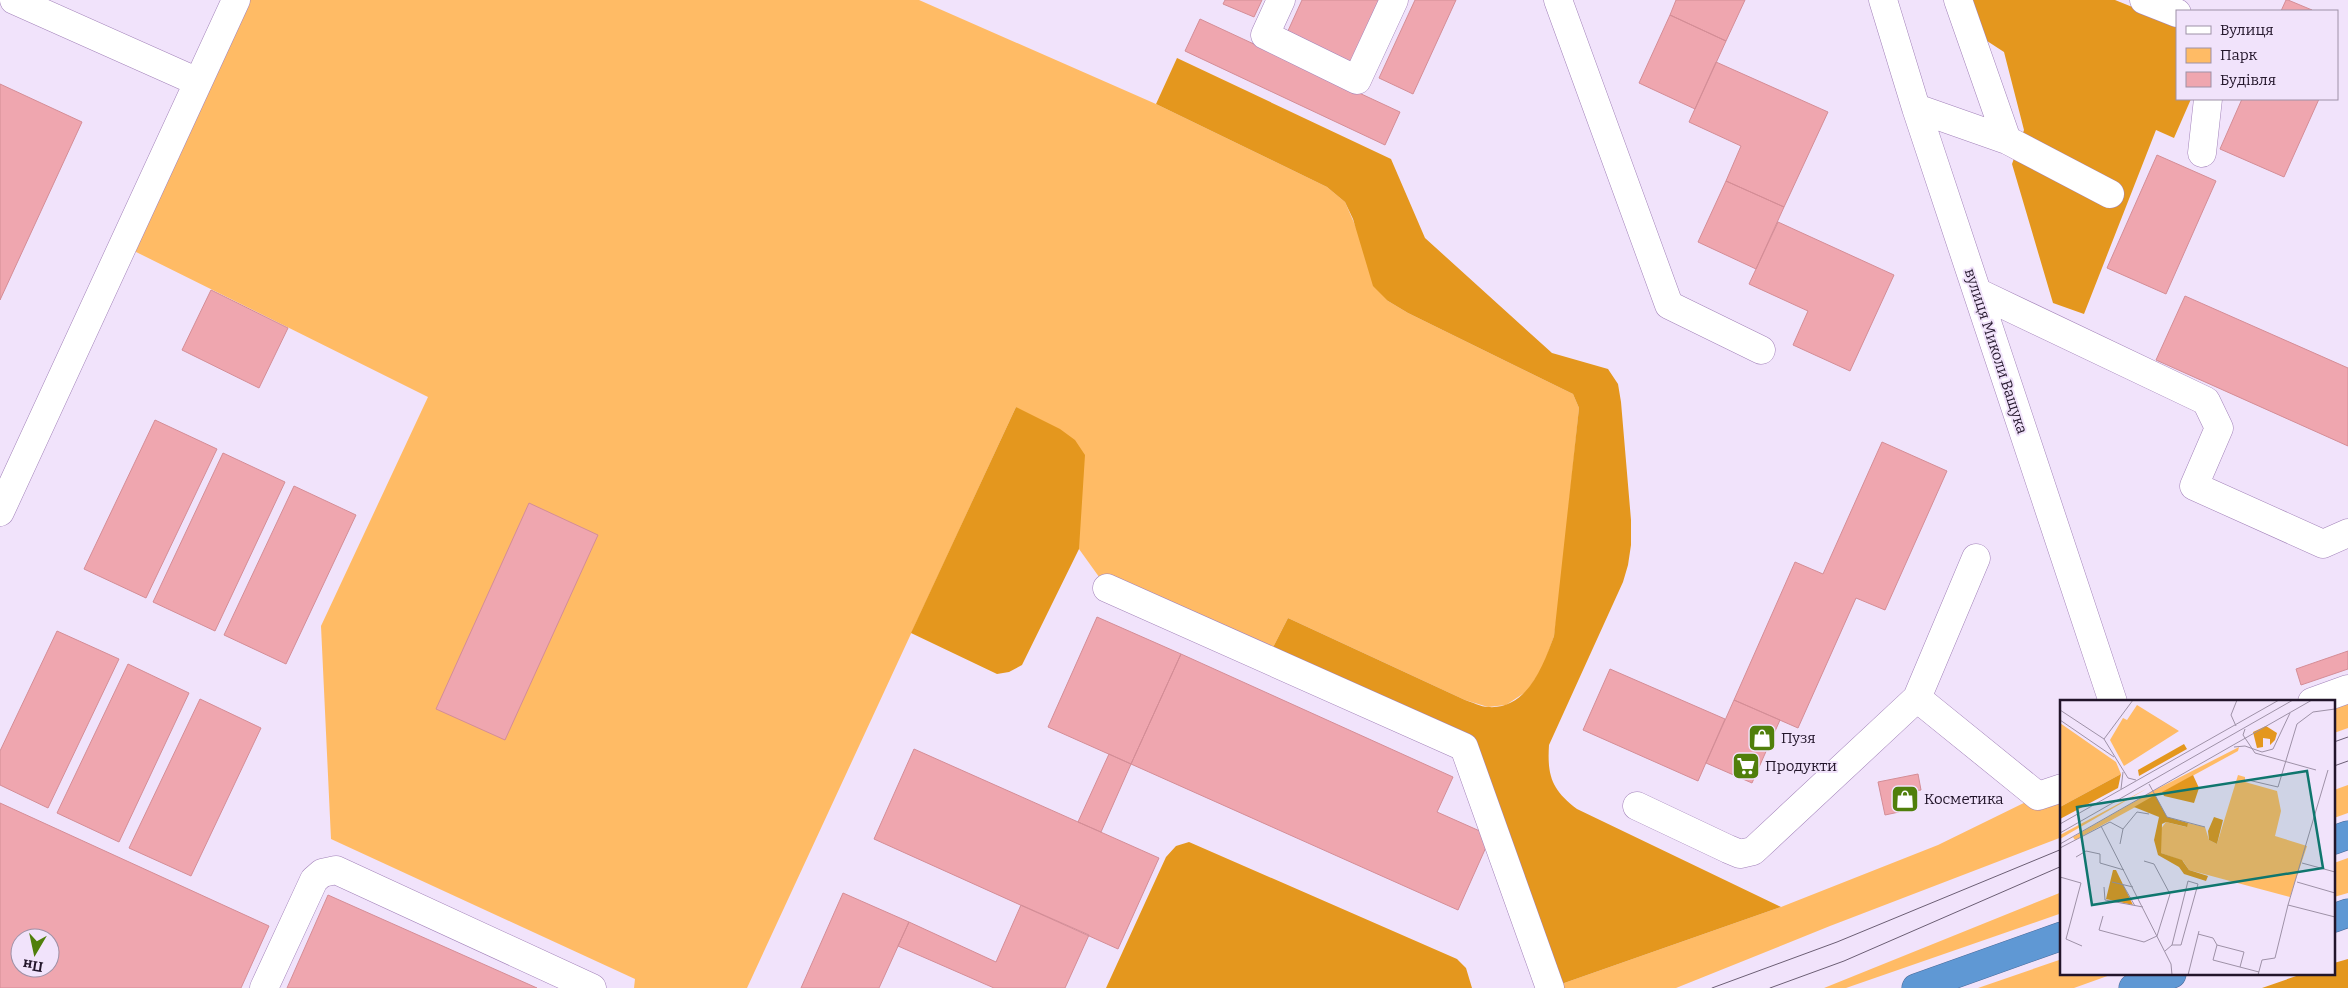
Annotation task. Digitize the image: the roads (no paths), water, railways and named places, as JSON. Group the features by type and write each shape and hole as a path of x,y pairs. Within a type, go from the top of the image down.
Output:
{"highway":[{"path":"2336,839 2348,835"},
{"path":"2336,917 2348,913"},
{"path":"1916,988 2060,937"},
{"path":"2133,988 2166,976"}],"street":[{"path":"14,0 198,82"},
{"path":"0,512 236,0"},
{"path":"1281,0 1265,35 1357,80 1394,0"},
{"path":"1558,0 1669,305 1761,350"},
{"name":"вулиця Миколи Ващука","path":"1883,0 1916,108 2112,700"},
{"path":"1958,0 2007,140"},
{"path":"2144,0 2176,13"},
{"path":"2202,153 2208,100"},
{"path":"1916,108 2007,140 2110,194"},
{"path":"1977,292 2206,401 2219,428 2194,486 2323,544 2348,533"},
{"path":"1637,806 1740,854 1753,851 1917,698 1976,558"},
{"path":"1107,588 1464,747 1550,988"},
{"path":"2318,700 2348,689"},
{"path":"1917,698 2050,792"},
{"path":"264,988 314,880 322,872 336,870 592,988"}],"tram line":[{"path":"2336,741 2348,737"},
{"path":"2336,765 2348,761"},
{"path":"1712,988 1837,942 2060,850"},
{"path":"1770,988 1844,961 2060,867"}],"place":[{"name":"Пузя","path":"1762,738"},
{"name":"Продукти","path":"1746,766"},
{"name":"Косметика","path":"1905,799"}]}
